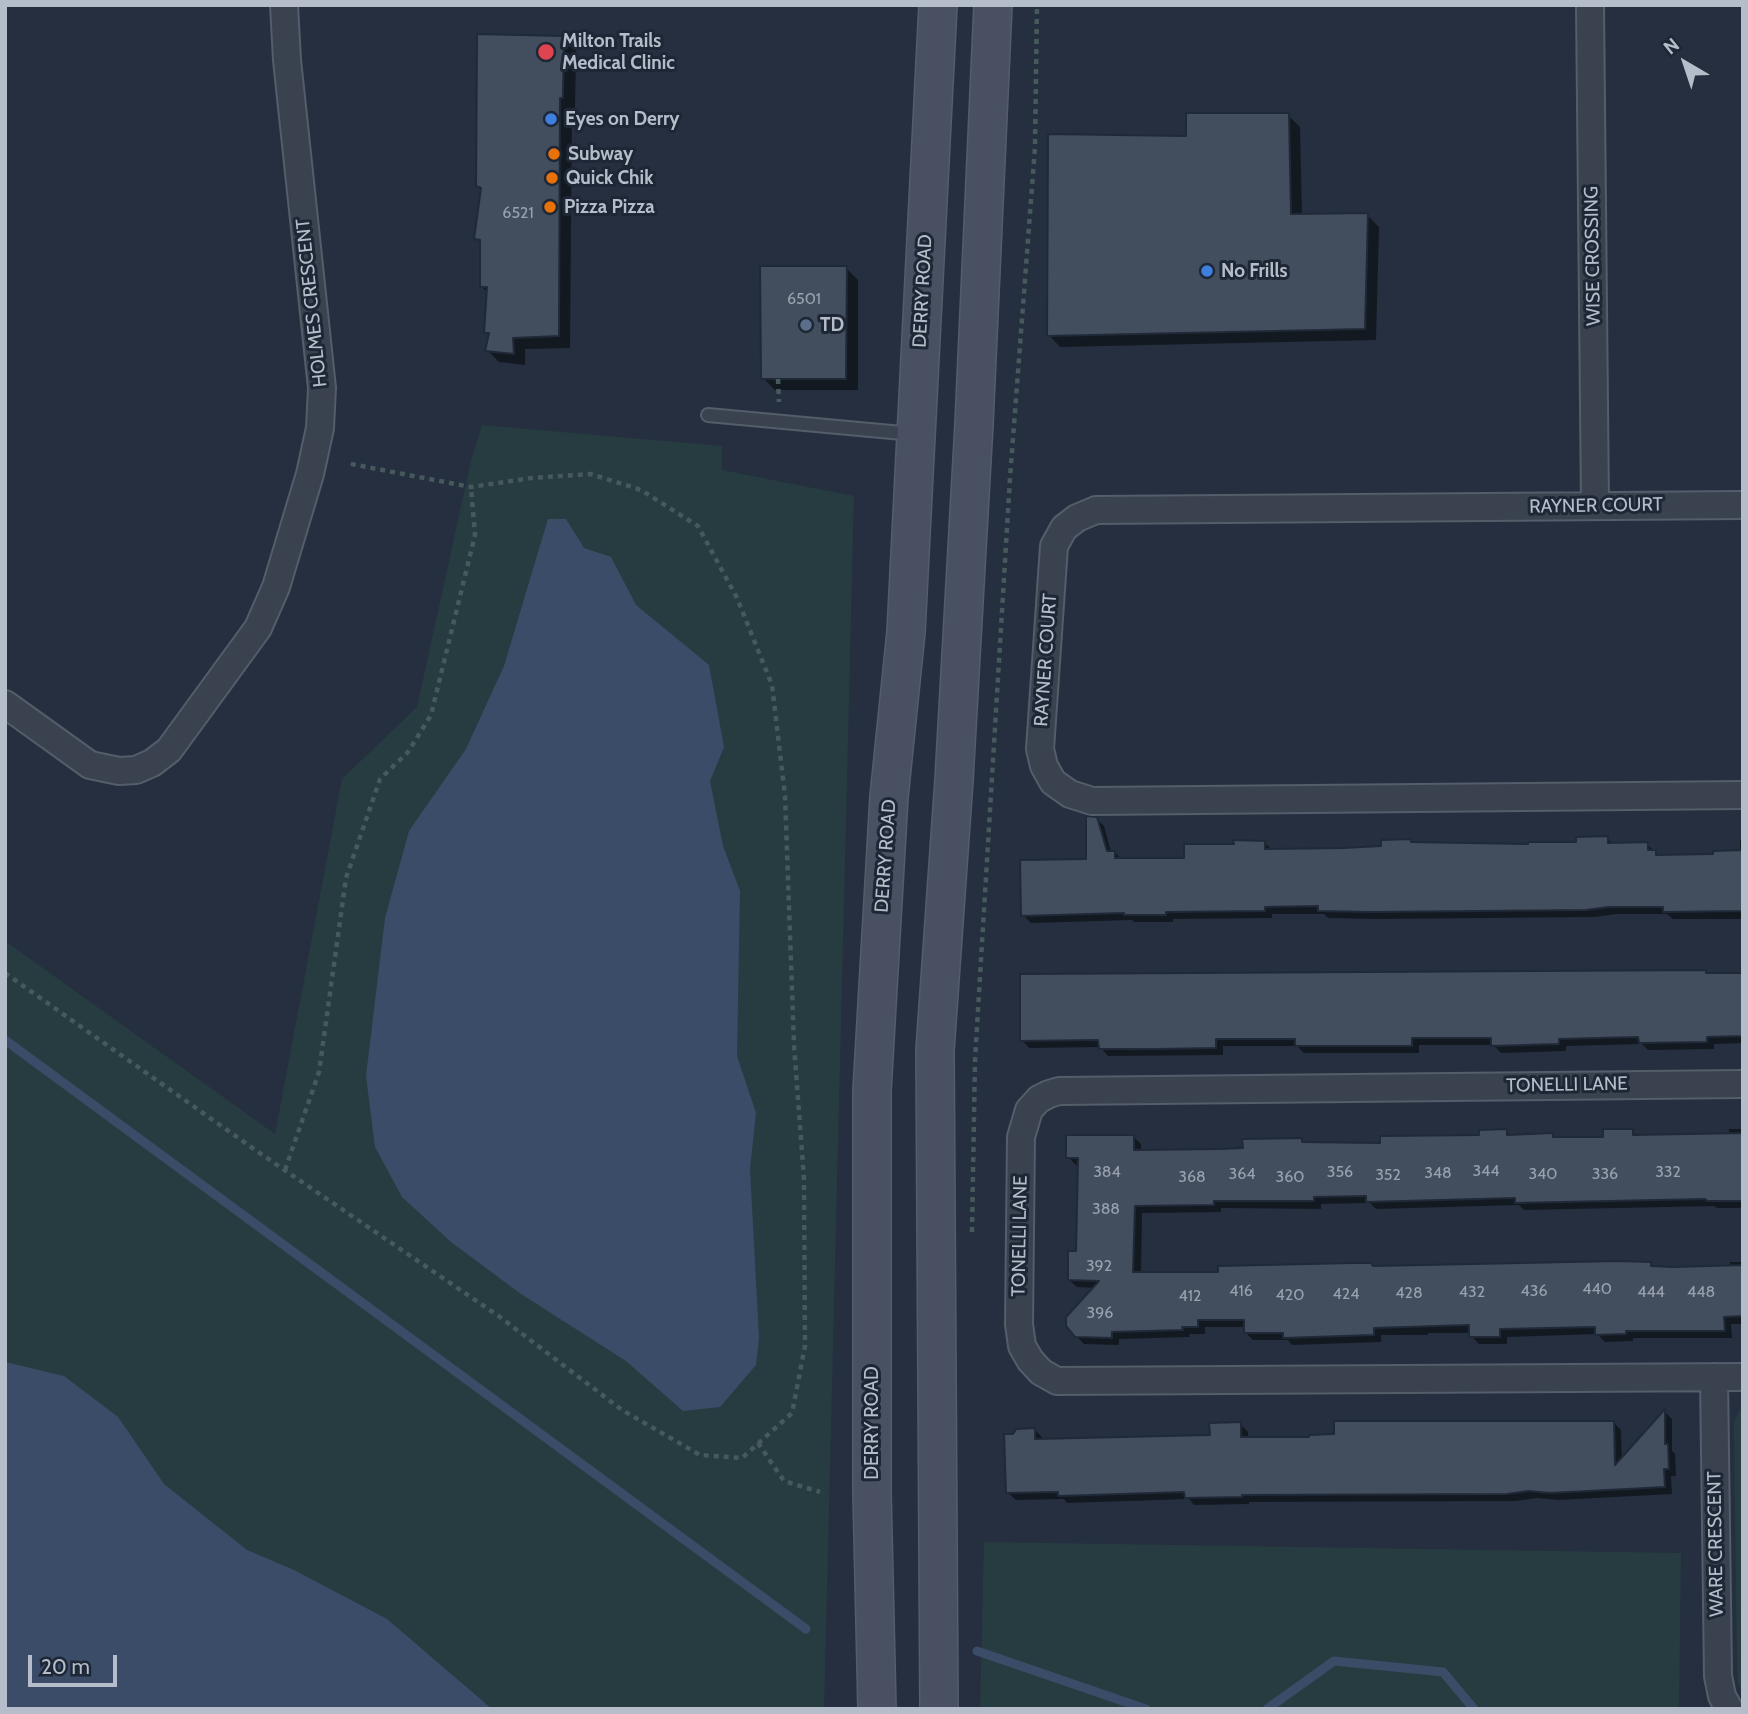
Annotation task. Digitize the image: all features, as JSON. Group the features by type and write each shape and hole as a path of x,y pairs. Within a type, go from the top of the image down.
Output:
{"main road":[{"name":"DERRY ROAD","path":"877,1709 872,1492 872,1091 889,797 906,632 938,5"},
{"path":"939,1709 935,1050 956,753 993,5"}],"street":[{"name":"HOLMES CRESCENT","path":"5,704 90,765 119,771 136,770 152,764 169,750 258,628 276,587 310,474 320,428 322,388 288,70 284,5"},
{"name":"WISE CROSSING","path":"1590,5 1595,506"},
{"name":"RAYNER COURT","path":"1743,505 1096,510 1077,518 1064,528 1054,546 1040,749 1044,766 1053,782 1070,794 1092,800 1743,795"},
{"name":"TONELLI LANE","path":"1743,1084 1059,1091 1039,1099 1029,1110 1021,1137 1019,1335 1030,1360 1041,1372 1057,1381 1743,1377"},
{"name":"WARE CRESCENT","path":"1714,1377 1718,1676 1722,1696 1729,1709"}],"lane":[{"path":"708,415 915,434"}],"path":[{"path":"972,1235 977,1020 1010,478 1034,172 1037,5"},
{"path":"5,973 500,1317 622,1410 700,1455 742,1458 792,1413 805,1346 804,1179 794,1045 785,796 772,685 737,598 698,526 641,490 590,474 531,478 471,487 346,463"},
{"path":"285,1170 319,1072 346,878 380,779 408,752 431,715 475,535 471,487"},
{"path":"758,1443 784,1481 820,1492"}],"green space":[{"path":"482,425 722,446 722,470 854,496 824,1709 5,1709 5,941 275,1134 342,779 417,707 471,461"},
{"path":"1740,1410 1743,1410 1743,1692 1738,1684 1737,1669 1734,1423"},
{"path":"984,1542 1681,1553 1679,1709 980,1709"}],"water":[{"path":"548,519 566,519 584,548 611,557 636,605 709,665 724,747 710,781 723,846 740,891 737,1056 756,1113 750,1169 759,1338 756,1365 720,1407 683,1411 626,1361 521,1294 451,1242 402,1197 375,1147 366,1076 385,918 409,831 466,749 504,666"},
{"path":"5,1362 64,1376 118,1417 164,1484 247,1550 294,1570 387,1619 492,1709 5,1709"}],"building":[{"path":"477,34 564,36 563,98 560,98 559,336 513,338 514,354 485,351 489,333 484,333 487,287 480,287 480,240 474,239 481,188 476,186"},
{"name":"No Frills","path":"1186,113 1289,113 1291,214 1368,213 1365,329 1047,336 1048,134 1186,136"},
{"path":"760,266 847,266 846,379 761,379"},
{"path":"1086,816 1097,817 1107,851 1115,851 1115,858 1184,858 1184,844 1234,844 1233,840 1265,841 1265,849 1381,846 1381,840 1411,839 1411,842 1528,844 1576,842 1576,837 1608,836 1608,843 1648,842 1648,850 1656,850 1656,855 1713,854 1713,851 1743,850 1743,911 1663,912 1663,907 1609,907 1586,910 1370,912 1318,911 1318,906 1265,907 1265,911 1166,912 1166,915 1124,913 1021,916 1020,860 1086,859"},
{"path":"1706,970 1706,973 1743,973 1743,1036 1707,1037 1707,1042 1639,1043 1638,1037 1559,1039 1559,1044 1491,1046 1491,1038 1412,1038 1412,1046 1295,1046 1295,1039 1216,1039 1216,1048 1158,1049 1099,1049 1098,1040 1020,1041 1020,974"},
{"path":"1507,1129 1507,1135 1553,1133 1553,1137 1603,1137 1603,1129 1633,1129 1633,1135 1743,1133 1743,1201 1705,1199 1515,1203 1515,1198 1366,1202 1366,1196 1314,1197 1314,1201 1214,1201 1214,1205 1135,1206 1133,1272 1218,1272 1218,1266 1352,1263 1371,1263 1373,1266 1618,1261 1651,1262 1651,1266 1673,1267 1743,1265 1743,1316 1724,1317 1725,1331 1626,1331 1626,1334 1595,1335 1595,1327 1500,1329 1500,1337 1469,1337 1469,1325 1374,1328 1374,1335 1283,1338 1283,1333 1244,1333 1244,1320 1198,1320 1198,1327 1182,1327 1183,1330 1112,1332 1112,1338 1075,1337 1066,1326 1066,1317 1099,1281 1068,1280 1068,1251 1076,1251 1078,1158 1066,1158 1066,1135 1134,1135 1134,1150 1220,1149 1243,1148 1242,1139 1302,1138 1302,1142 1380,1143 1380,1136 1479,1135 1479,1130"},
{"path":"1665,1409 1665,1444 1668,1444 1669,1469 1664,1469 1665,1487 1507,1494 1242,1495 1185,1498 1184,1492 1058,1496 1058,1492 1006,1493 1004,1434 1013,1434 1016,1429 1035,1428 1035,1439 1210,1435 1209,1423 1241,1422 1241,1437 1309,1437 1334,1434 1334,1421 1614,1421 1615,1465"}],"waterway":[{"path":"5,1040 806,1629"},
{"path":"977,1651 1146,1709"},
{"path":"1267,1709 1334,1661 1443,1672 1474,1709"}],"place":[{"name":"Milton Trails Medical Clinic","path":"546,52"},
{"name":"Eyes on Derry","path":"551,119"},
{"name":"Subway","path":"554,154"},
{"name":"Quick Chik","path":"552,178"},
{"name":"Pizza Pizza","path":"550,207"},
{"name":"No Frills","path":"1207,271"},
{"name":"TD","path":"806,325"}]}
